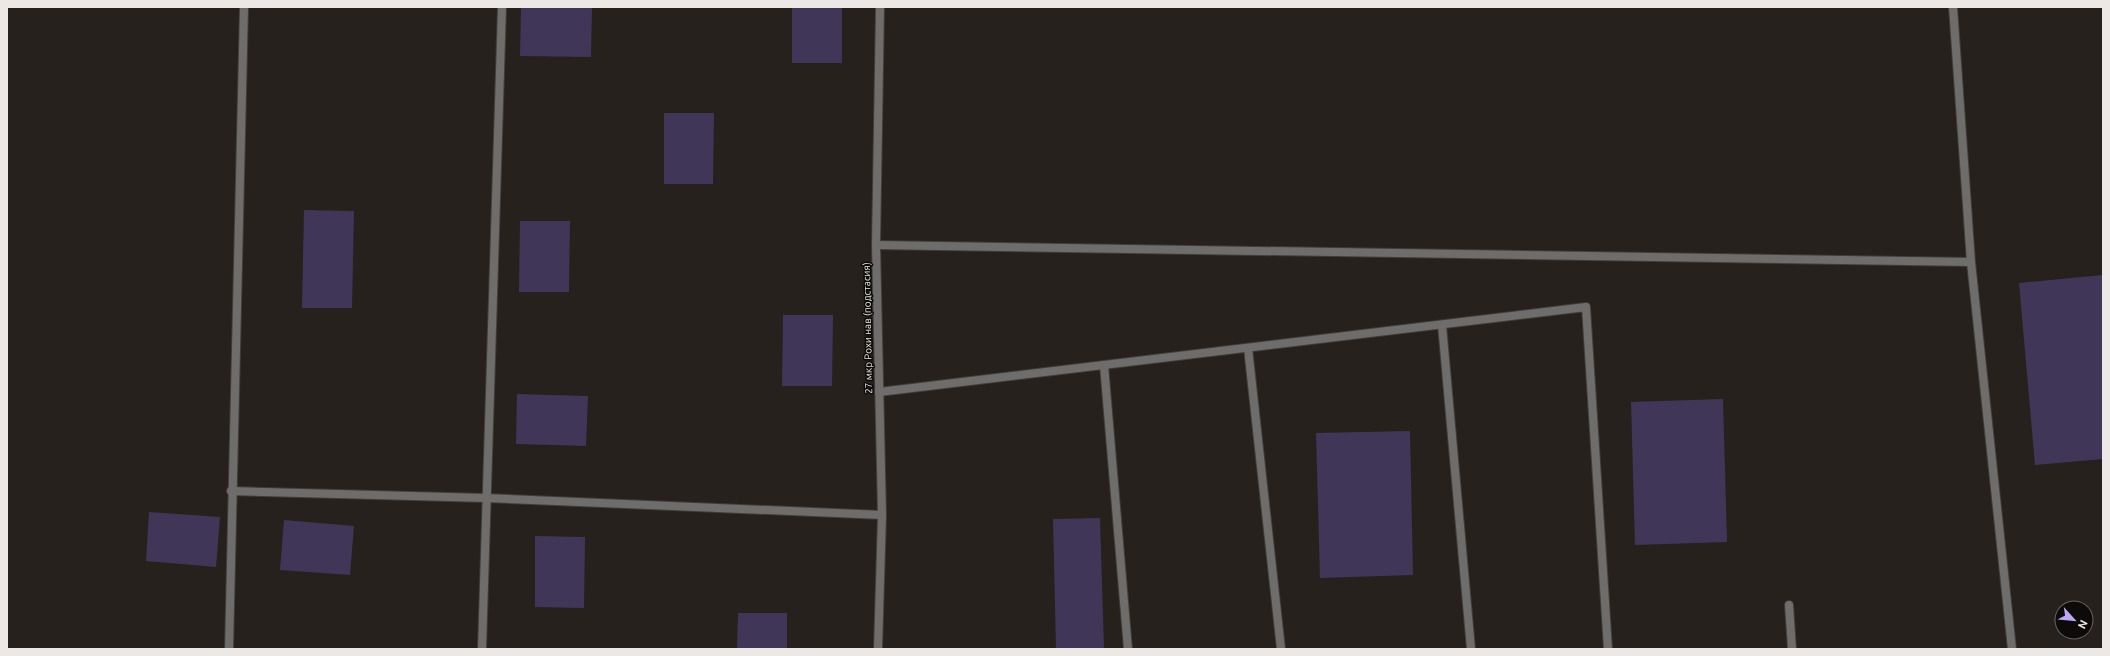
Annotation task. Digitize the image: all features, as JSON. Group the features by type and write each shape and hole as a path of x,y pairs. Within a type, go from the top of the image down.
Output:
{"street":[{"path":"229,649 231,491 244,7"},
{"path":"482,649 502,7"},
{"name":"27 мкр Рохи нав (подстасия)","path":"878,649 882,515 876,246 880,7"},
{"path":"1953,7 1971,262 2012,649"},
{"path":"876,246 1971,262"},
{"path":"879,392 1586,308 1608,649"},
{"path":"1442,325 1471,649"},
{"path":"1248,348 1281,649"},
{"path":"1104,365 1128,649"},
{"path":"231,491 486,498 882,515"},
{"path":"1789,605 1792,649"}],"building":[{"path":"521,7 592,7 591,57 520,56"},
{"path":"792,7 842,7 842,63 792,63"},
{"path":"664,113 714,113 713,184 664,184"},
{"path":"304,210 354,211 352,308 302,308"},
{"path":"520,221 570,221 569,292 519,292"},
{"path":"2103,275 2103,459 2035,465 2019,283"},
{"path":"783,315 833,315 832,386 782,386"},
{"path":"517,394 588,396 586,446 516,444"},
{"path":"1723,399 1727,542 1635,545 1631,402"},
{"path":"1410,431 1413,575 1320,578 1316,433"},
{"path":"149,512 220,517 216,567 146,561"},
{"path":"1100,518 1104,649 1056,649 1053,519"},
{"path":"284,520 354,526 350,575 280,570"},
{"path":"535,536 585,537 584,608 535,607"},
{"path":"738,613 787,613 787,649 737,649"}]}
